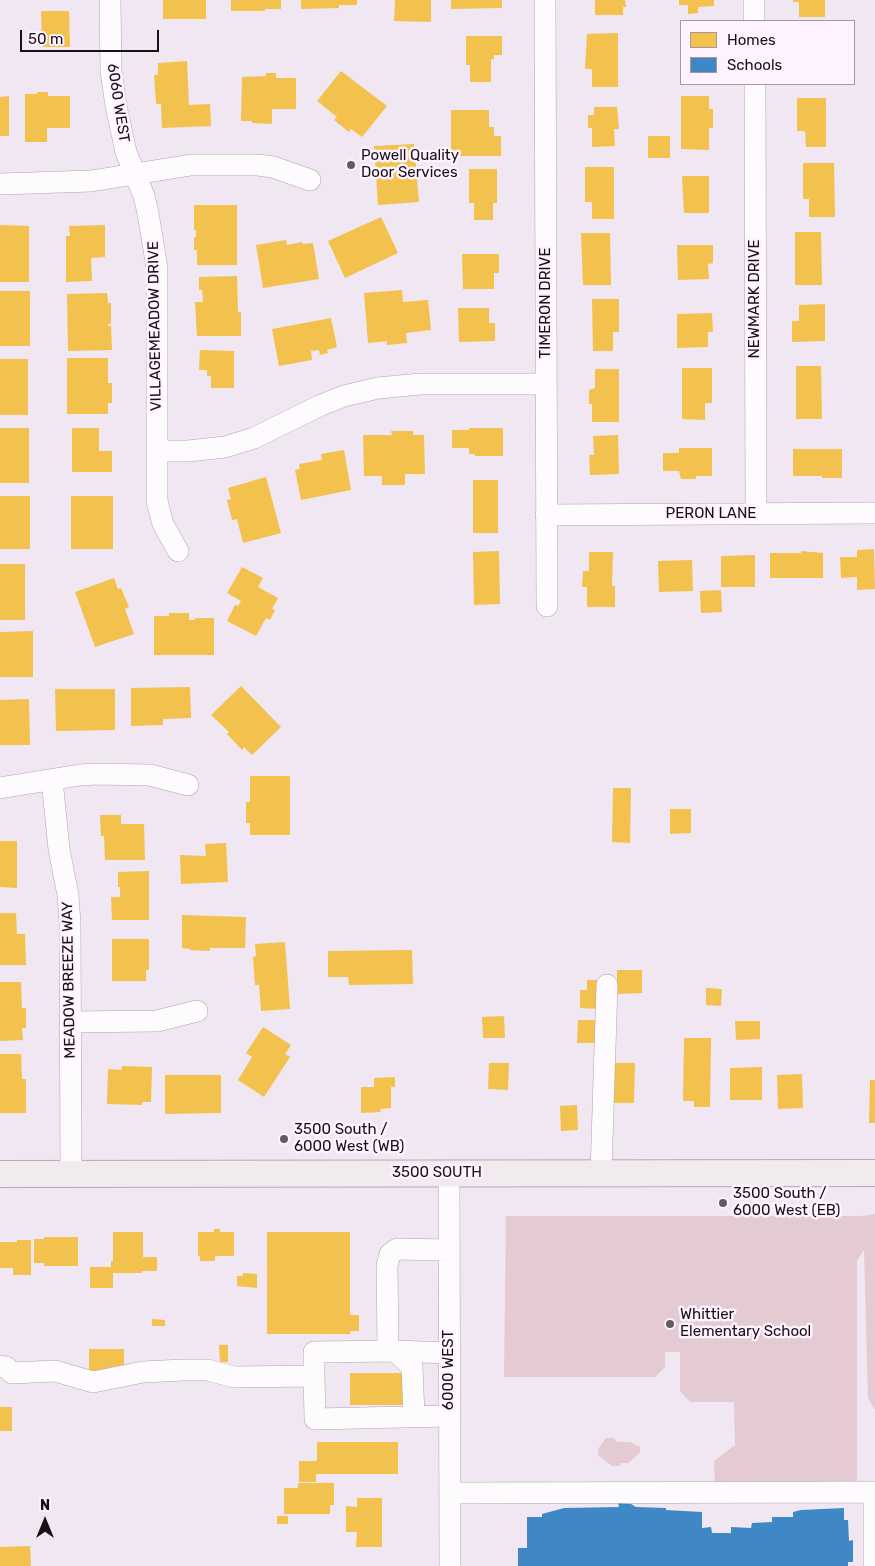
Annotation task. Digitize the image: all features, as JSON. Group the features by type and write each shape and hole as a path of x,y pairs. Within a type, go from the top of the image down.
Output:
{"main road":[{"name":"3500 SOUTH","path":"0,1174 875,1173"}],"street":[{"name":"6060 WEST","path":"110,0 113,89 126,152 135,174"},
{"name":"TIMERON DRIVE","path":"545,0 546,606"},
{"path":"754,0 754,20"},
{"name":"NEWMARK DRIVE","path":"755,85 756,514"},
{"path":"0,184 74,182 179,166 258,165 288,171 310,180"},
{"name":"VILLAGEMEADOW DRIVE","path":"135,174 148,213 156,268 157,501 163,524 178,551"},
{"path":"157,451 188,451 225,447 254,438 319,406 344,396 378,388 420,384 546,384"},
{"name":"PERON LANE","path":"546,515 875,513"},
{"path":"0,788 80,775 142,774 158,776 188,785"},
{"name":"MEADOW BREEZE WAY","path":"52,780 59,849 70,915 71,1174"},
{"path":"601,1173 606,985"},
{"path":"70,1022 147,1022 197,1011"},
{"name":"6000 WEST","path":"449,1173 450,1566"},
{"path":"414,1416 412,1367 388,1345 387,1266 390,1254 396,1249 449,1250"},
{"path":"449,1353 395,1351 314,1352 314,1419 449,1416"},
{"path":"0,1366 6,1367 12,1373 55,1371 94,1382 143,1372 183,1370 208,1370 234,1377 314,1376"},
{"path":"450,1493 875,1493 874,1566"}],"shaded area":[{"path":"875,1214 875,1410 868,1398 864,1250 857,1261 857,1482 715,1485 714,1461 735,1445 734,1402 690,1402 680,1391 680,1352 665,1352 665,1367 655,1377 504,1377 506,1216 863,1216"},
{"path":"606,1438 614,1438 617,1442 630,1442 640,1447 640,1453 628,1463 612,1466 598,1455 598,1449"}],"building: Homes":[{"path":"163,0 206,0 206,19 163,19"},
{"path":"231,0 281,0 281,9 231,11"},
{"path":"301,0 357,0 357,5 339,5 339,8 301,9"},
{"path":"395,0 431,0 431,22 394,21"},
{"path":"451,0 502,0 502,8 451,9"},
{"path":"595,0 625,0 626,7 623,7 623,15 595,15"},
{"path":"679,0 714,0 714,6 698,7 698,13 688,14 688,5 679,5"},
{"path":"793,0 825,0 825,17 799,17 799,2 793,2"},
{"path":"41,11 69,11 70,47 42,47"},
{"path":"618,33 618,87 592,87 592,69 585,69 587,34"},
{"path":"466,36 502,36 502,55 494,55 494,59 491,59 491,82 470,82 470,65 466,65"},
{"path":"187,61 189,105 210,104 211,126 162,128 161,104 156,104 154,75 158,75 158,63"},
{"path":"341,71 387,106 362,137 351,129 349,132 334,120 337,117 317,101"},
{"path":"266,73 276,73 276,78 296,78 296,109 272,109 272,124 241,121 242,77 266,76"},
{"path":"37,92 48,92 48,96 70,96 70,128 47,128 47,142 25,142 25,94 37,94"},
{"path":"9,96 9,136 0,136 0,97"},
{"path":"681,96 709,96 709,109 713,109 713,128 709,128 709,150 681,149"},
{"path":"797,98 826,98 826,147 806,147 805,131 797,131"},
{"path":"594,107 617,107 619,129 614,129 615,146 592,147 592,128 588,128 588,115 594,115"},
{"path":"451,110 489,110 489,127 494,127 494,136 501,136 501,156 451,156"},
{"path":"648,136 670,136 670,158 648,158"},
{"path":"414,144 419,202 378,205 374,146"},
{"path":"803,163 834,163 835,217 809,217 809,199 803,199"},
{"path":"585,167 614,167 614,219 592,219 592,202 585,202"},
{"path":"469,169 497,169 497,203 493,203 493,220 474,220 474,203 469,203"},
{"path":"682,176 709,176 709,213 684,213"},
{"path":"194,205 237,205 237,265 197,265 197,250 194,250 196,230 194,230"},
{"path":"381,217 398,253 345,278 328,241"},
{"path":"0,225 29,226 29,282 0,282"},
{"path":"105,225 105,257 91,258 92,281 66,282 66,236 70,236 69,226"},
{"path":"795,232 821,232 822,285 795,285"},
{"path":"581,233 610,233 611,285 583,285"},
{"path":"286,240 287,245 302,242 303,244 313,243 319,279 263,288 256,245"},
{"path":"677,245 713,245 713,263 708,264 709,279 678,280"},
{"path":"462,254 499,254 499,273 494,273 494,289 463,289"},
{"path":"237,276 238,312 241,312 241,336 197,336 195,302 203,302 202,290 199,290 199,277"},
{"path":"402,290 403,302 428,300 431,330 406,333 407,343 387,345 387,341 368,343 364,293"},
{"path":"0,291 30,291 30,346 0,346"},
{"path":"107,293 108,303 111,303 111,324 108,324 108,326 111,326 112,350 68,351 67,294"},
{"path":"592,299 619,299 619,332 613,332 613,351 593,351"},
{"path":"825,304 825,341 792,342 792,321 799,321 799,305"},
{"path":"458,308 489,308 489,323 495,323 495,341 459,342"},
{"path":"712,313 713,332 708,332 708,347 677,348 677,314"},
{"path":"331,318 337,347 327,350 328,353 320,355 319,350 311,351 312,360 279,366 272,329"},
{"path":"200,350 234,351 234,388 211,388 211,376 207,376 207,370 199,370"},
{"path":"67,358 108,358 108,383 112,383 112,403 108,403 108,414 67,414"},
{"path":"0,359 28,359 28,415 0,415"},
{"path":"796,366 821,366 822,419 796,419"},
{"path":"682,368 712,368 712,403 705,403 705,420 682,419"},
{"path":"595,369 619,369 619,422 592,422 592,404 589,404 589,390 595,388"},
{"path":"0,428 29,428 29,483 0,483"},
{"path":"72,428 99,428 99,451 112,451 112,472 72,472"},
{"path":"469,428 503,428 503,456 475,456 475,454 469,454 469,448 452,448 452,430 469,430"},
{"path":"391,431 413,431 413,435 424,435 425,474 405,474 405,485 382,485 382,476 364,476 363,435 392,435"},
{"path":"618,435 619,474 590,475 589,455 594,455 593,436"},
{"path":"679,448 712,448 712,476 696,476 696,479 681,479 679,471 663,471 663,453 679,453"},
{"path":"793,449 842,449 842,478 793,476"},
{"path":"344,450 351,490 301,500 295,470 300,469 299,464 322,460 321,454"},
{"path":"266,477 281,533 243,543 237,519 232,520 227,500 231,499 228,488"},
{"path":"473,480 498,480 498,533 473,533"},
{"path":"0,496 30,496 30,549 0,549"},
{"path":"71,496 113,496 113,549 71,549"},
{"path":"874,549 875,589 857,590 857,577 841,578 840,557 857,557 857,550"},
{"path":"499,551 500,604 474,605 473,552"},
{"path":"801,551 823,553 823,578 770,578 770,553 801,553"},
{"path":"589,552 613,552 612,586 615,586 615,607 587,607 587,587 582,587 583,571 589,571"},
{"path":"755,555 755,587 721,587 721,556"},
{"path":"692,560 693,591 659,592 658,561"},
{"path":"0,564 25,564 25,620 0,620"},
{"path":"242,567 263,578 258,587 278,598 272,609 275,610 270,620 266,618 256,636 227,621 235,605 238,606 241,601 227,593"},
{"path":"114,578 118,589 121,588 129,607 125,609 134,634 95,647 75,592"},
{"path":"721,590 722,612 701,613 700,591"},
{"path":"169,613 189,613 189,620 195,620 195,618 214,618 214,655 154,655 154,616 169,616"},
{"path":"33,631 33,677 0,677 0,632"},
{"path":"241,686 281,727 252,755 244,747 242,750 227,734 229,732 211,715"},
{"path":"190,687 191,718 163,719 163,725 131,726 131,688"},
{"path":"55,689 115,689 115,730 56,731"},
{"path":"29,699 30,745 0,745 0,700"},
{"path":"250,776 290,776 290,835 250,835 250,823 246,823 246,802 250,802"},
{"path":"613,788 631,788 630,843 612,842"},
{"path":"670,809 691,809 691,833 670,834"},
{"path":"100,815 121,815 121,824 144,824 145,860 105,860 104,836 101,836"},
{"path":"0,841 17,841 17,888 0,887"},
{"path":"226,843 228,882 181,884 180,855 206,856 205,844"},
{"path":"149,871 149,920 112,920 111,897 120,897 118,872"},
{"path":"0,913 16,913 17,934 25,934 26,965 0,965"},
{"path":"182,915 246,917 245,948 210,948 210,951 182,948"},
{"path":"112,939 149,939 149,970 146,970 146,981 112,981"},
{"path":"285,942 290,1009 261,1011 259,985 255,985 253,957 256,956 255,944"},
{"path":"412,950 413,984 349,985 348,977 328,977 328,951"},
{"path":"617,970 642,970 642,993 617,994"},
{"path":"587,980 601,980 600,1009 580,1008 580,990 587,990"},
{"path":"0,982 21,982 22,1008 26,1008 26,1028 22,1028 23,1040 0,1041"},
{"path":"706,988 722,989 721,1006 706,1005"},
{"path":"504,1016 505,1038 483,1038 482,1017"},
{"path":"578,1020 600,1020 599,1043 577,1043"},
{"path":"735,1021 760,1021 760,1039 736,1040"},
{"path":"263,1027 291,1045 285,1054 290,1057 264,1097 238,1080 252,1057 246,1053"},
{"path":"684,1038 711,1038 710,1107 694,1107 694,1101 683,1101"},
{"path":"0,1054 21,1054 22,1079 26,1079 26,1113 0,1113"},
{"path":"489,1063 509,1063 508,1090 488,1089"},
{"path":"612,1063 635,1063 634,1103 612,1103"},
{"path":"122,1066 152,1067 151,1102 142,1102 142,1105 107,1104 108,1069 122,1070"},
{"path":"762,1067 762,1100 730,1100 730,1068"},
{"path":"802,1074 803,1108 778,1109 777,1075"},
{"path":"165,1075 221,1075 221,1113 165,1114"},
{"path":"395,1077 395,1087 391,1087 391,1108 380,1109 381,1112 361,1113 361,1087 374,1087 374,1078"},
{"path":"870,1080 875,1080 875,1123 869,1123"},
{"path":"577,1105 578,1130 561,1131 560,1106"},
{"path":"214,1229 220,1229 220,1232 234,1232 234,1256 215,1256 215,1261 200,1261 200,1256 198,1256 198,1232 214,1232"},
{"path":"113,1232 143,1232 143,1257 157,1257 157,1271 113,1273 113,1288 90,1288 90,1267 111,1267 111,1261 113,1261"},
{"path":"267,1232 350,1232 350,1315 359,1315 359,1331 350,1331 350,1334 267,1334"},
{"path":"44,1237 78,1237 78,1266 44,1266 44,1263 34,1263 34,1239 44,1239"},
{"path":"17,1240 31,1240 31,1275 13,1275 13,1268 0,1268 0,1242 17,1242"},
{"path":"243,1273 257,1274 257,1288 237,1286 237,1276 243,1276"},
{"path":"152,1319 165,1320 165,1326 152,1326"},
{"path":"219,1345 228,1345 228,1362 220,1362"},
{"path":"89,1349 124,1349 124,1374 89,1374"},
{"path":"350,1373 403,1373 403,1405 350,1405"},
{"path":"0,1407 12,1407 12,1431 0,1431"},
{"path":"317,1442 398,1442 398,1474 316,1474 316,1482 299,1482 299,1461 317,1461"},
{"path":"298,1483 334,1483 334,1505 330,1505 330,1514 284,1514 284,1488 298,1488"},
{"path":"357,1498 382,1498 382,1547 356,1547 357,1532 346,1532 346,1506 357,1507"},
{"path":"277,1516 288,1516 288,1524 277,1524"},
{"path":"30,1546 31,1566 0,1566 0,1547"}],"building: Schools":[{"path":"618,1503 631,1504 636,1507 702,1512 702,1528 711,1527 712,1533 731,1533 731,1527 751,1528 752,1523 772,1522 772,1517 793,1517 793,1512 801,1510 844,1508 844,1520 848,1520 849,1541 853,1540 853,1562 848,1562 848,1566 518,1566 518,1548 527,1548 527,1517 542,1517 542,1514 564,1508 619,1507"}],"place":[{"name":"Powell Quality Door Services","path":"351,165"},
{"name":"3500 South / 6000 West (WB)","path":"284,1139"},
{"name":"3500 South / 6000 West (EB)","path":"723,1203"},
{"name":"Whittier Elementary School","path":"670,1324"}]}
